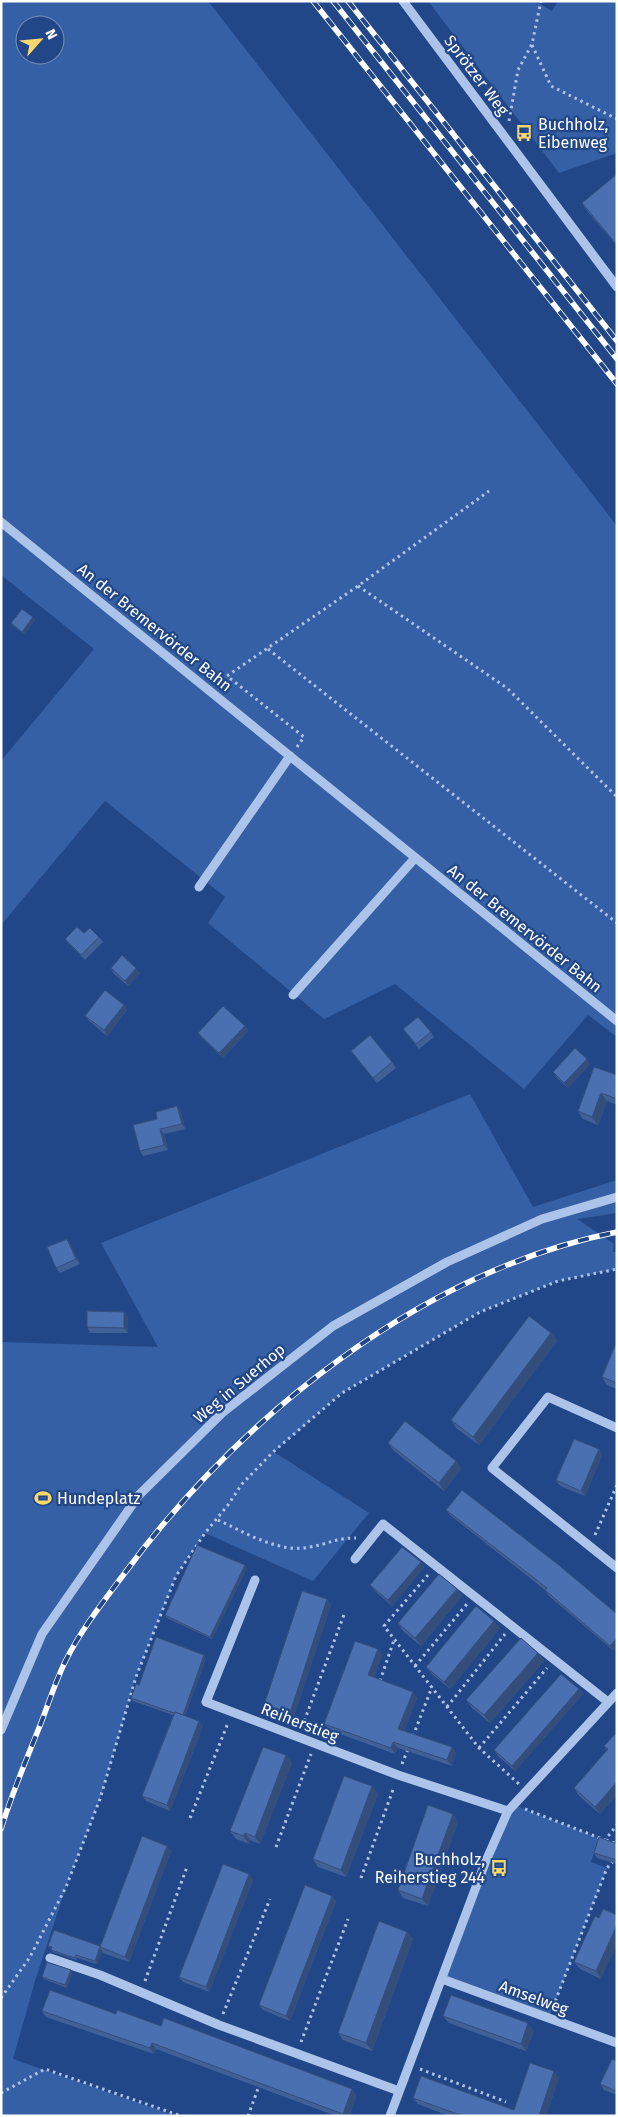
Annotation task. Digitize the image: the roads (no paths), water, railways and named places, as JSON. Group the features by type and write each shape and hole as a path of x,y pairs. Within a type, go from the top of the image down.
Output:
{"street":[{"name":"Sprötzer Weg","path":"403,1 617,287"},
{"name":"An der Bremervörder Bahn","path":"1,522 617,1021"},
{"path":"199,887 290,756"},
{"path":"293,994 415,858"},
{"name":"Weg in Suerhop","path":"1,1730 42,1634 138,1495 222,1413 333,1326 447,1262 542,1219 617,1197"},
{"path":"617,1428 548,1397 492,1468 617,1568"},
{"path":"355,1559 383,1524 608,1702"},
{"name":"Reiherstieg","path":"255,1580 206,1702 398,1775 511,1808"},
{"path":"390,2116 485,1863 511,1808 617,1693"},
{"path":"50,1958 100,1975 141,1994 219,2025 399,2091"},
{"name":"Amselweg","path":"442,1979 617,2043"}],"railway":[{"path":"313,1 617,384"},
{"path":"333,1 617,359"},
{"path":"348,1 617,341"},
{"path":"1,1829 56,1683 78,1638 124,1574 170,1516 222,1460 279,1407 341,1359 405,1316 474,1280 544,1251 617,1232"}],"place":[{"name":"Buchholz, Eibenweg","path":"524,133"},
{"name":"Hundeplatz","path":"43,1498"},
{"name":"Buchholz, Reiherstieg 244","path":"499,1868"}]}
